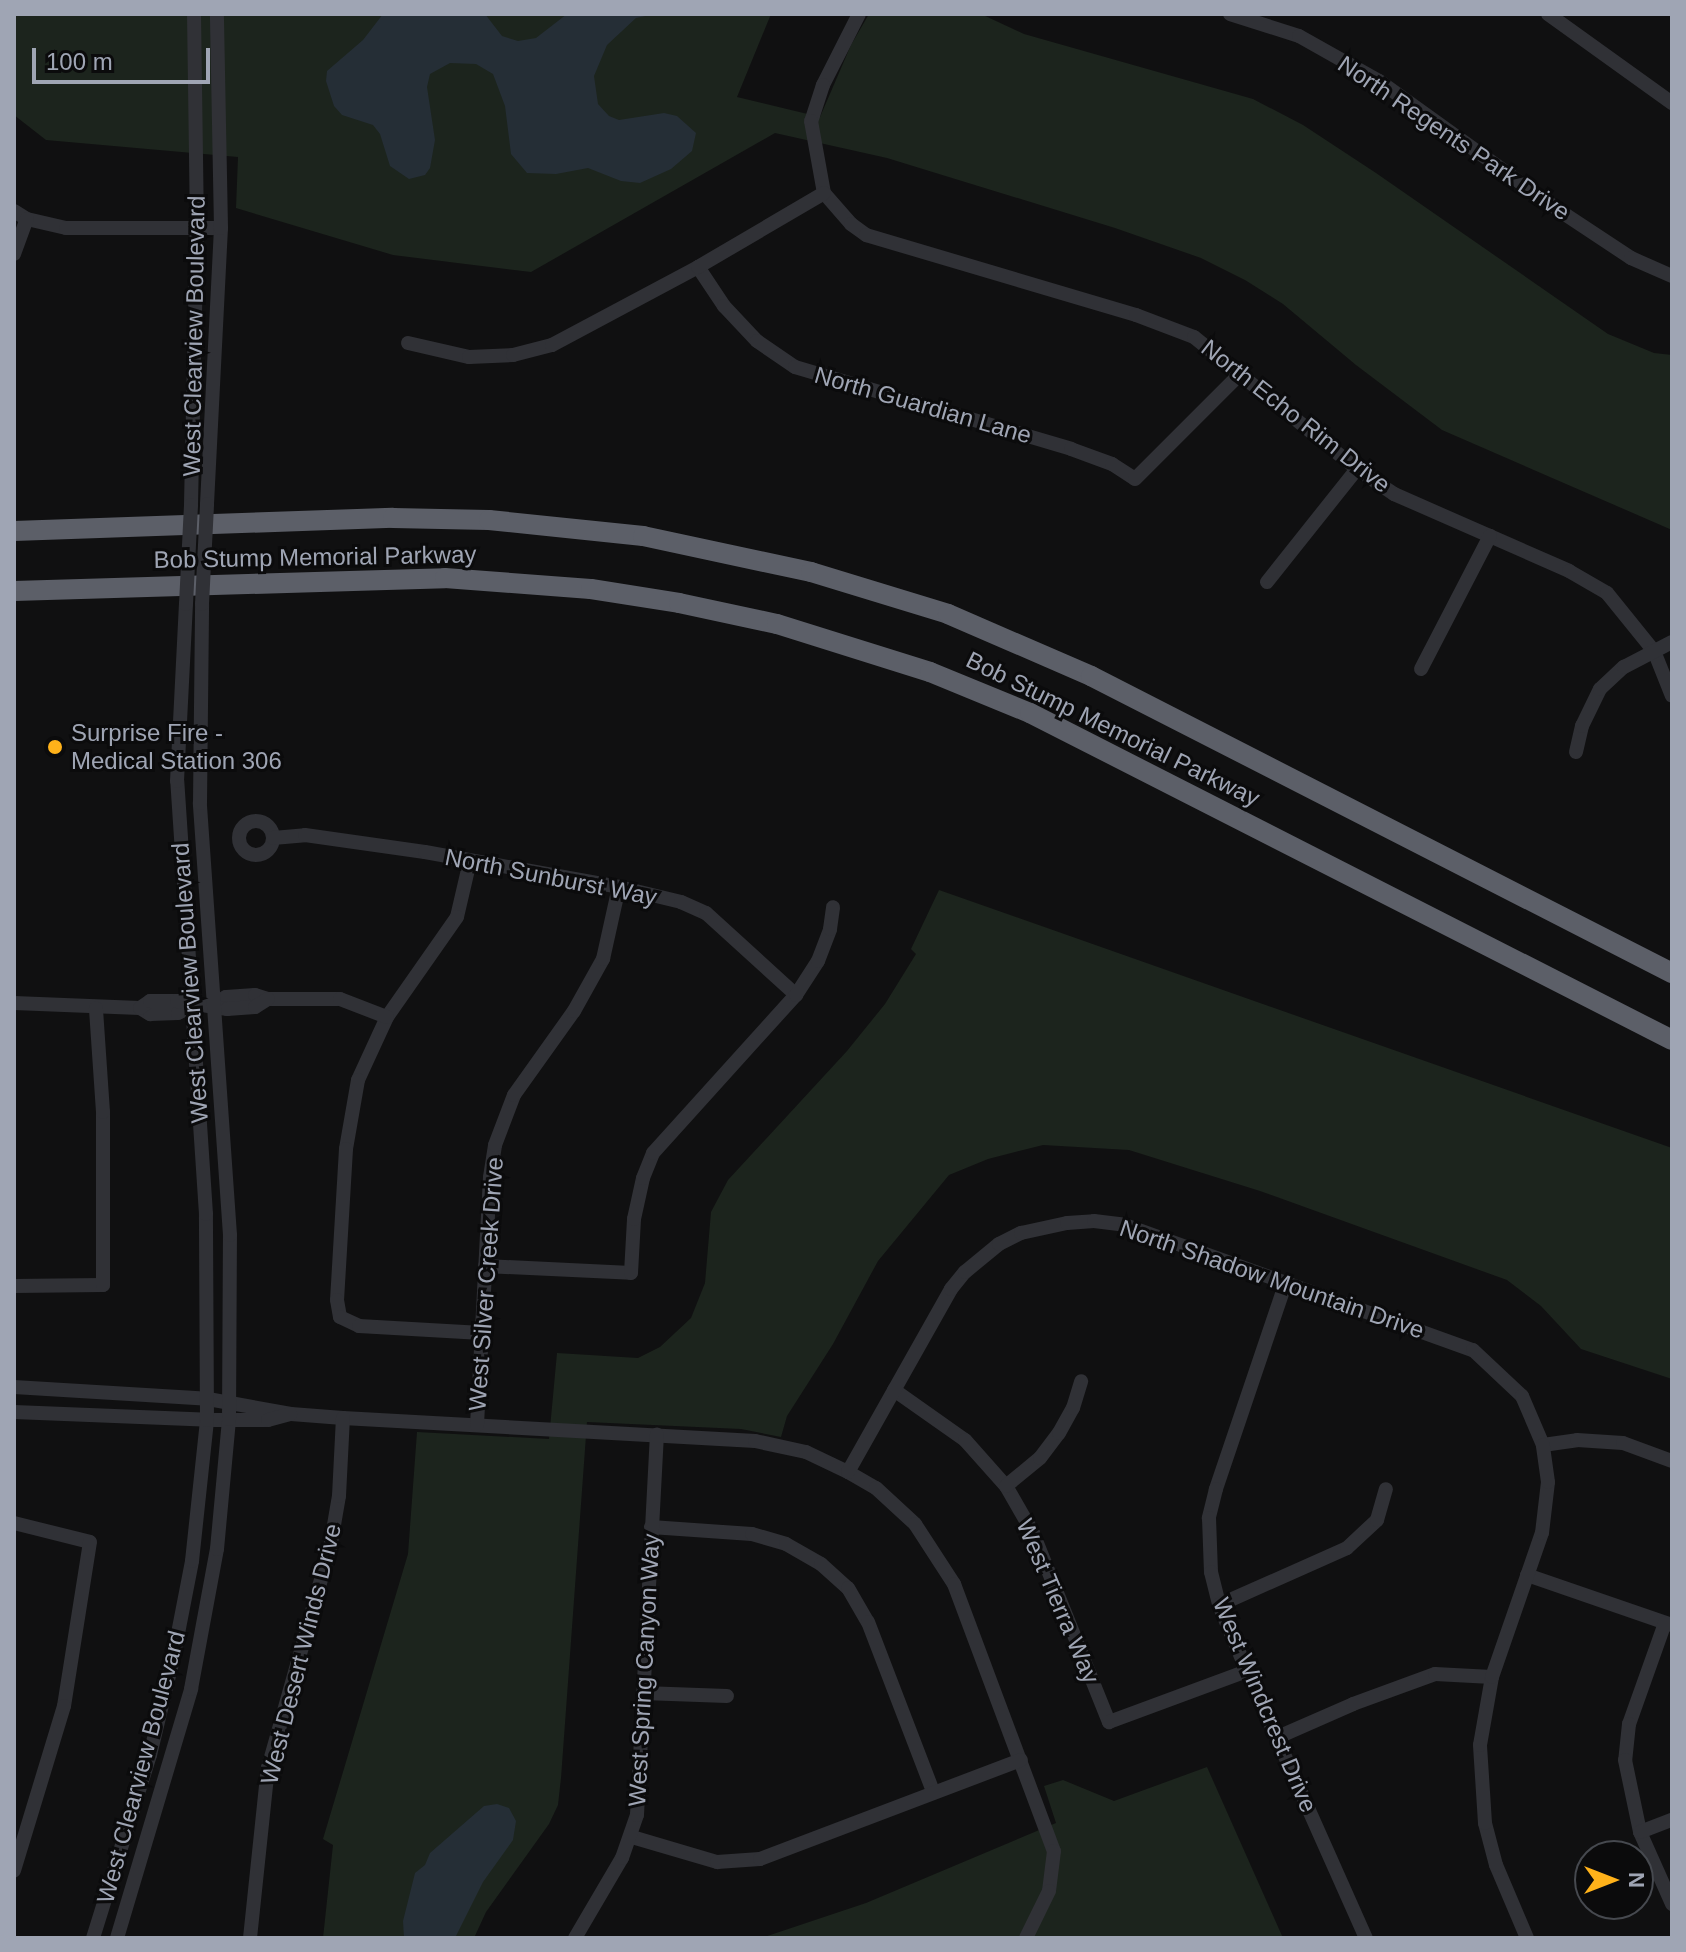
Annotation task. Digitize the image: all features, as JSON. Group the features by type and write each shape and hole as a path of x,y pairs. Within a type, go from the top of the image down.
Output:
{"highway":[{"name":"Bob Stump Memorial Parkway","path":"14,531 393,518 489,520 643,536 811,572 948,614 1091,676 1672,973"},
{"name":"Bob Stump Memorial Parkway","path":"14,591 375,577 476,579 641,596 792,628 930,672 1042,719 1672,1040"}],"street":[{"name":"West Clearview Boulevard","path":"93,1938 150,1755 173,1659 192,1561 207,1420 208,1267 177,781 191,505 197,228 194,14"},
{"name":"West Clearview Boulevard","path":"117,1938 191,1689 217,1549 229,1419 230,1235 200,803 202,604 221,228 217,14"},
{"path":"408,343 469,357 513,355 539,348 698,267 824,193 811,121 823,85 859,14"},
{"name":"North Regents Park Drive","path":"1230,14 1270,20 1379,81 1584,227 1631,258 1672,276"},
{"path":"1548,14 1672,103"},
{"name":"North Echo Rim Drive","path":"824,193 837,210 866,235 1136,315 1194,337 1242,372 1357,469 1394,494 1569,571 1607,593 1654,651 1672,696"},
{"path":"14,254 21,215 66,228 221,228"},
{"name":"North Guardian Lane","path":"698,267 724,306 757,341 795,367 1057,444 1112,464 1135,479 1242,372"},
{"path":"1267,582 1357,469"},
{"path":"1421,669 1490,536"},
{"path":"1576,752 1582,726 1600,689 1624,667 1672,642"},
{"name":"North Sunburst Way","path":"273,838 305,835 336,839 619,887 681,902 706,913 796,995"},
{"path":"470,861 457,917 387,1017 358,1080 350,1113 337,1300 340,1317 359,1326 482,1333"},
{"name":"West Silver Creek Drive","path":"477,1425 490,1177 503,1117 533,1066 590,985 612,931 619,887"},
{"path":"485,1266 631,1273 634,1219 643,1178 653,1153 796,995 818,961 830,929 833,907"},
{"path":"14,1003 140,1008 150,1014 174,1014 192,1006 213,1005 226,997 255,995 268,999 340,999 387,1017"},
{"path":"14,1286 103,1285 103,1112 96,1008"},
{"name":"North Shadow Mountain Drive","path":"848,1472 951,1289 965,1272 999,1244 1040,1228 1094,1221 1125,1225 1473,1350 1492,1364 1522,1396 1543,1445 1548,1482 1542,1533 1492,1677 1480,1745 1485,1823 1496,1865 1527,1938"},
{"name":"West Windcrest Drive","path":"1286,1282 1212,1504 1209,1545 1219,1605 1366,1938"},
{"path":"1006,1486 1040,1458 1059,1433 1073,1408 1081,1381"},
{"path":"14,1387 208,1399 291,1414 343,1418 755,1441 806,1452 848,1472 897,1506 935,1551 954,1584 1054,1851 1049,1891 1026,1938"},
{"name":"West Tierra Way","path":"894,1390 965,1440 1006,1486 1038,1544 1109,1722 1247,1671"},
{"path":"14,1412 207,1420 268,1420 291,1414"},
{"name":"West Desert Winds Drive","path":"250,1938 268,1768 335,1526 343,1418"},
{"name":"West Spring Canyon Way","path":"575,1938 632,1837 637,1815 657,1435"},
{"path":"1543,1445 1577,1440 1611,1442 1672,1461"},
{"path":"1219,1605 1347,1548 1377,1520 1386,1489"},
{"path":"14,1523 90,1542 64,1706 14,1871"},
{"path":"651,1527 752,1534 786,1544 821,1564 848,1588 868,1622 933,1791"},
{"path":"1527,1575 1669,1624 1629,1724 1626,1748 1630,1798 1640,1832 1672,1904"},
{"path":"1278,1737 1366,1698 1435,1674 1492,1677"},
{"path":"643,1693 727,1696"},
{"path":"632,1837 717,1862 760,1859 1021,1760"},
{"path":"1640,1832 1672,1820"}],"shaded area":[{"path":"14,14 771,14 737,97 820,117 851,45 869,14 981,14 1024,34 1253,99 1303,125 1376,173 1608,334 1654,353 1672,355 1672,530 1442,430 1356,365 1283,304 1245,280 1201,258 1115,228 887,158 775,133 531,272 393,255 236,208 238,157 46,140 14,115"},
{"path":"383,14 485,14 502,36 518,41 536,38 567,14 655,14 636,18 607,45 594,76 598,104 609,116 619,120 664,113 677,116 696,133 692,151 671,169 640,183 621,181 588,168 556,174 527,173 511,154 505,106 493,74 476,64 450,63 430,74 427,87 435,140 430,168 425,175 409,179 390,166 380,134 373,125 342,115 334,106 326,81 327,71 363,40"},
{"path":"939,890 1672,1148 1672,1379 1581,1349 1541,1306 1507,1280 1260,1191 1129,1150 1043,1145 988,1159 949,1175 878,1261 833,1344 787,1416 781,1437 741,1429 587,1422 561,1778 558,1805 549,1824 486,1912 474,1938 323,1938 333,1845 323,1839 408,1554 417,1432 549,1439 557,1353 638,1358 660,1347 691,1318 705,1283 711,1212 728,1180 847,1051 885,1004 916,954 911,949"},
{"path":"1207,1767 1283,1938 761,1938 866,1903 1056,1823 1044,1786 1063,1780 1114,1801"},
{"path":"497,1804 509,1808 516,1821 513,1840 483,1882 455,1938 404,1938 403,1921 415,1873 425,1865 430,1853 484,1806"}],"place":[{"name":"Surprise Fire - Medical Station 306","path":"55,747"}]}
